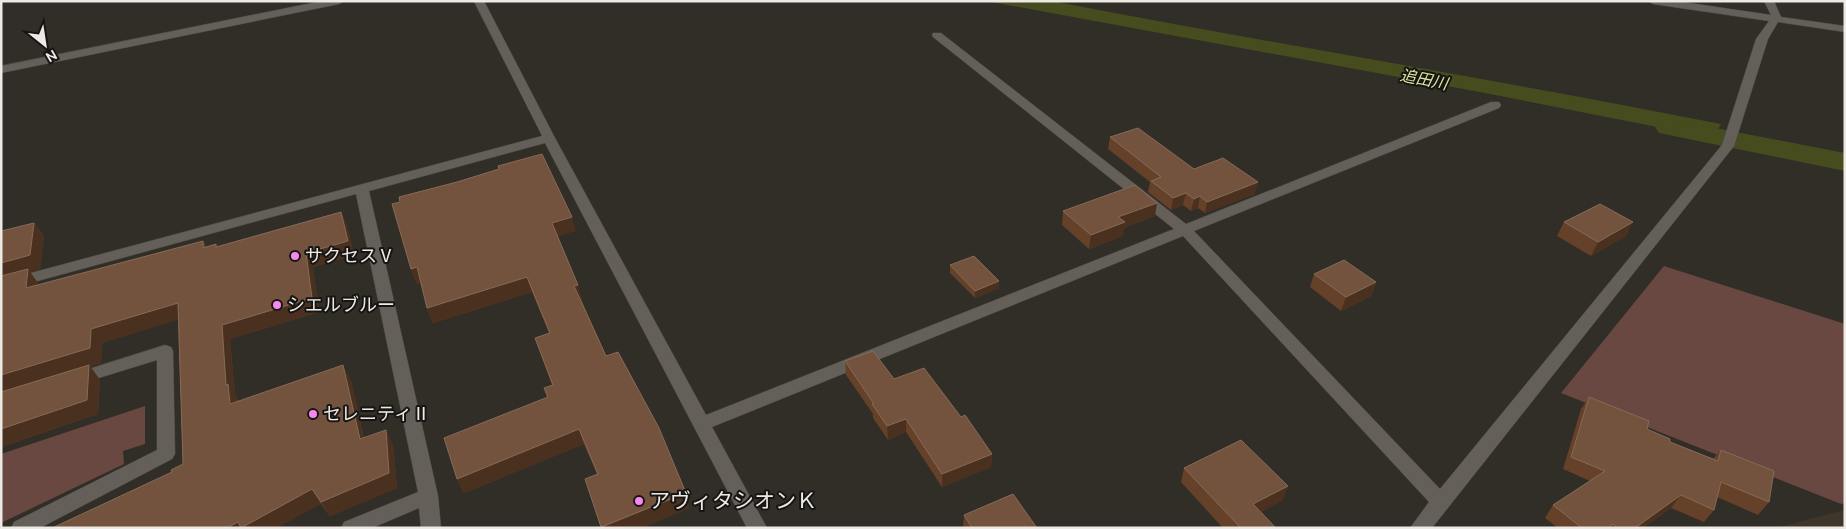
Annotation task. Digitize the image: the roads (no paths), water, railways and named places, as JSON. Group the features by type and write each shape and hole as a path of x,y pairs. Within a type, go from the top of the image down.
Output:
{"street":[{"path":"1,70 339,1"},
{"path":"479,1 549,138 757,528"},
{"path":"1653,1 1845,29"},
{"path":"1420,528 1728,146 1762,39 1776,18 1776,13 1769,1"},
{"path":"937,35 1185,230 1442,503"},
{"path":"702,424 1495,105"},
{"path":"1,286 549,138"},
{"path":"362,188 428,496 431,528"},
{"path":"22,528 166,454 165,351 56,385"},
{"path":"351,528 428,496"}],"water":[{"path":"986,1 1052,1 1721,124 1713,138 1485,93"}],"waterway":[{"name":"追田川","path":"1669,127 1845,162"}],"place":[{"name":"サクセスⅤ","path":"295,256"},
{"name":"シエルブルー","path":"277,305"},
{"name":"セレニティⅡ","path":"313,414"},
{"name":"アヴィタシオンＫ","path":"639,501"}]}
